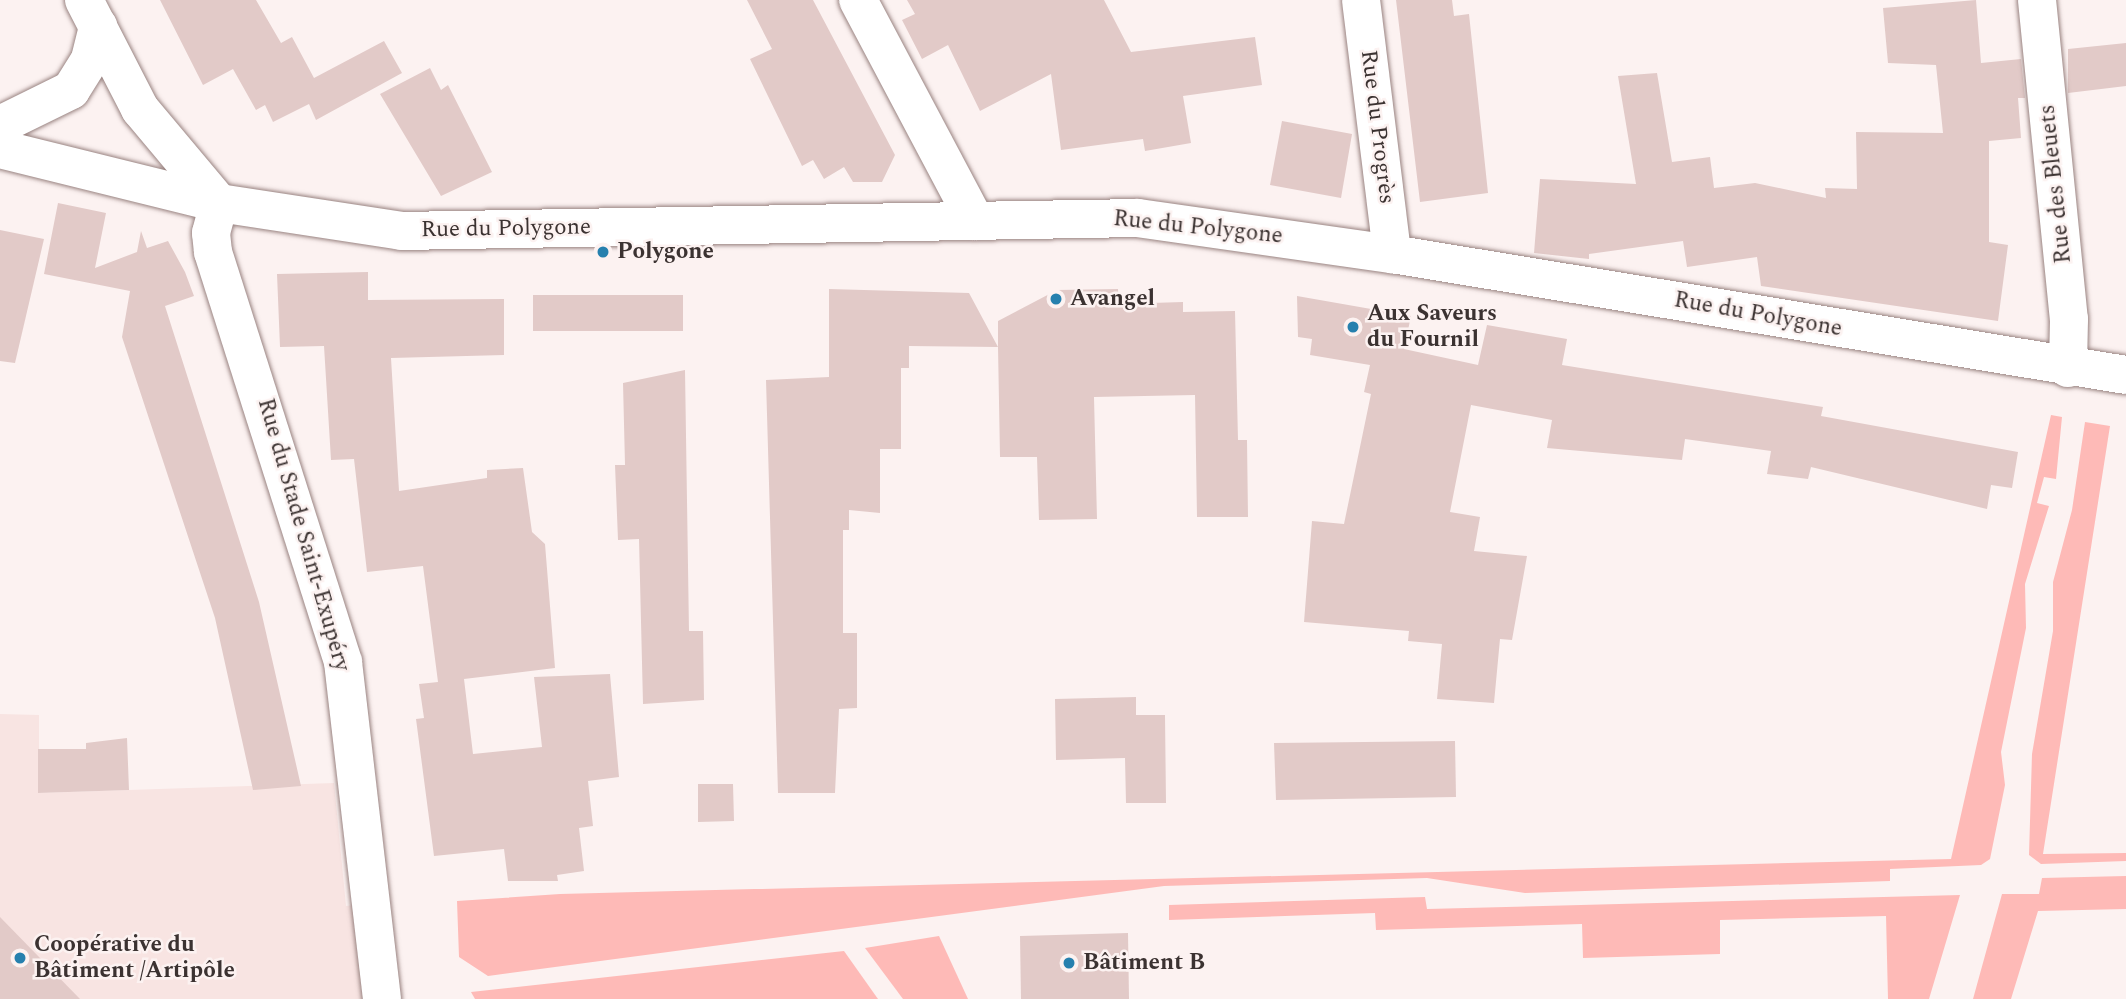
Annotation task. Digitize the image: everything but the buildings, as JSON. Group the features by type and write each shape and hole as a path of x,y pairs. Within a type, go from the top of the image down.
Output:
{"street":[{"path":"858,0 975,221"},
{"name":"Rue du Progrès","path":"1361,0 1392,254"},
{"name":"Rue des Bleuets","path":"2037,0 2069,319 2068,368"},
{"path":"0,125 71,90 90,59 91,13"},
{"path":"91,13 140,109 219,203"},
{"name":"Rue du Polygone","path":"0,149 219,203 401,231 1138,218 1392,254 2126,376"},
{"name":"Rue du Stade Saint-Exupéry","path":"219,203 211,233 213,252 343,662 382,999"}],"shaded area":[{"path":"2051,415 2062,417 2056,479 2044,477 2037,503 2049,506 2025,584 2026,628 2001,752 2005,785 1990,859 1981,865 1890,869 1890,881 1525,893 1427,878 1164,886 488,976 459,957 457,901 560,894 1951,859"},
{"path":"2085,422 2110,426 2043,854 2126,853 2126,861 2041,864 2029,855 2032,754 2053,631 2053,582 2072,510"},
{"path":"0,714 39,715 39,793 334,783 346,906 375,903 382,999 0,999"},
{"path":"2126,876 2126,909 2038,911 2011,999 1973,999 2002,894 2039,894 2042,878"},
{"path":"1960,895 1929,999 1888,999 1886,916 1720,920 1720,954 1583,958 1582,924 1376,930 1375,913 1169,920 1169,905 1425,897 1427,909"},
{"path":"939,936 968,999 903,999 865,948"},
{"path":"844,951 878,999 475,999 471,992"}],"place":[{"name":"Polygone","path":"603,252"},
{"name":"Avangel","path":"1056,299"},
{"name":"Aux Saveurs du Fournil","path":"1353,327"},
{"name":"Coopérative du Bâtiment /Artipôle","path":"20,958"},
{"name":"Bâtiment B","path":"1069,963"}]}
